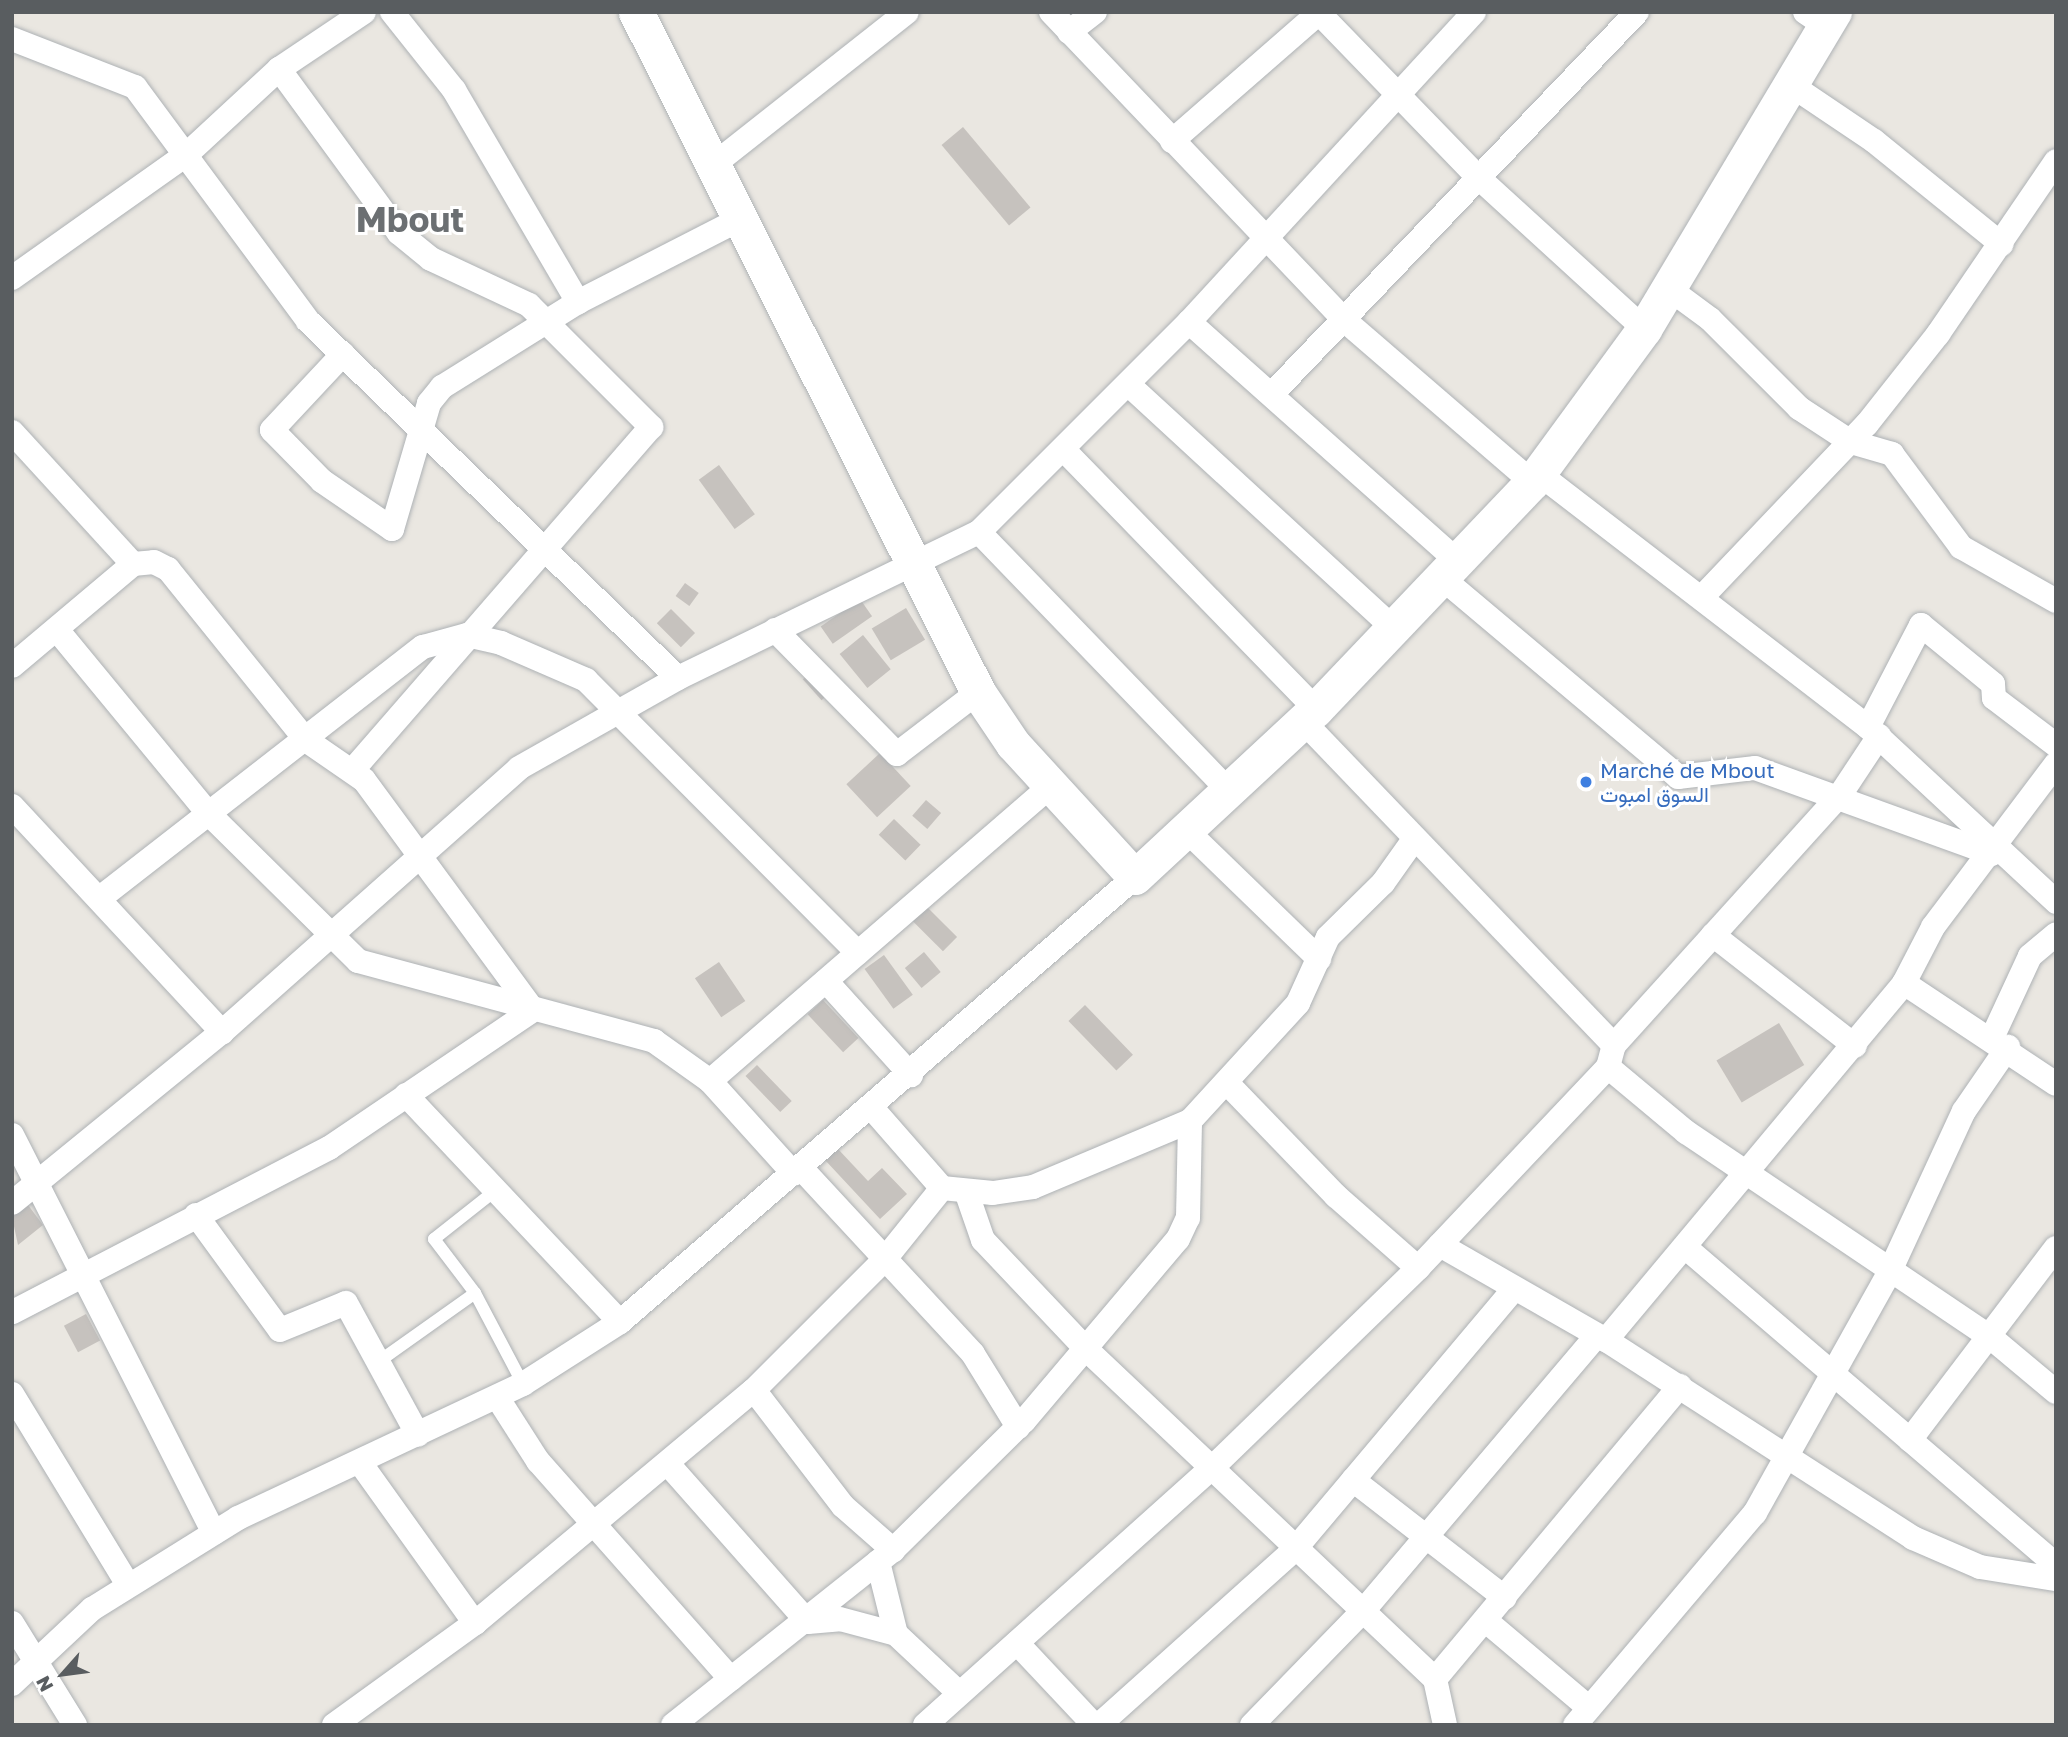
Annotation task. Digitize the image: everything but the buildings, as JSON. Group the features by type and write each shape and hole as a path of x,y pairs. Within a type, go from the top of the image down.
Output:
{"main road":[{"path":"636,12 908,563 978,692 1050,787 1135,877 1309,715 1394,629 1535,477 1644,329 1791,85 1822,17"}],"street":[{"path":"12,278 186,155 279,69 364,12"},
{"path":"392,12 454,90 578,302"},
{"path":"712,166 907,12"},
{"path":"1051,12 1343,319 1535,477 1704,595 1874,732 1995,850 2056,902"},
{"path":"1069,32 1095,12"},
{"path":"12,1203 38,1186 222,1032 519,768 678,678 908,563 979,532 1129,385 1189,322 1264,236 1474,12"},
{"path":"1272,394 1637,12"},
{"path":"1172,141 1319,13 1480,179 1644,329"},
{"path":"12,39 121,77 147,100 281,289 343,354 422,426 678,678"},
{"path":"279,69 398,233 431,258 514,295 545,321 650,427 543,545 353,770"},
{"path":"1791,85 1874,141 2001,244"},
{"path":"1704,595 1851,442 2001,244 2056,161"},
{"path":"343,354 272,430 322,481 392,529 429,403 457,374 578,302 738,220"},
{"path":"1668,288 1710,319 1799,408 1851,442 1892,454 1961,547 2056,601"},
{"path":"1189,322 1272,394 1449,570 1678,777 1755,768 1995,850"},
{"path":"1129,385 1394,629"},
{"path":"13,433 133,564"},
{"path":"1064,450 1309,715 1415,838 1611,1056 1748,1176 1989,1336 2056,1392"},
{"path":"979,532 1229,791"},
{"path":"12,666 58,631 133,564 154,562 168,569 306,740 353,770 533,1010"},
{"path":"925,1725 957,1691 1017,1643 1215,1465 1440,1245 1611,1056 1713,935 1840,795 1874,732 1921,625 1993,684 1994,698 2056,746"},
{"path":"775,630 897,754 978,692"},
{"path":"58,631 207,812 332,934 372,969 654,1041 710,1081 885,1259 973,1354 1018,1427"},
{"path":"100,898 207,812 306,740 423,647 467,635 501,643 586,680 620,711 858,953"},
{"path":"1252,1725 1364,1610 1601,1338 1748,1176 1904,984 1920,947 1995,850 2056,764"},
{"path":"710,1081 1050,787"},
{"path":"12,806 222,1032"},
{"path":"1187,831 1320,959"},
{"path":"871,1107 942,1188 966,1191 1033,1187 1190,1121 1298,1003 1341,920 1382,883 1415,838"},
{"path":"12,1684 33,1658 128,1585 214,1532 361,1464 523,1384 620,1322 911,1075 1135,877"},
{"path":"1485,1620 1582,1716 1741,1531 1834,1377 1890,1270 1964,1111 2000,1043 2026,963 2056,934"},
{"path":"1713,935 1855,1045"},
{"path":"826,981 911,1075"},
{"path":"1904,984 2000,1043 2056,1084"},
{"path":"12,1312 329,1148 533,1010"},
{"path":"1227,1083 1336,1196 1418,1268"},
{"path":"406,1095 620,1322"},
{"path":"673,1725 808,1622 886,1556 1018,1427 1178,1239 1188,1217 1190,1121"},
{"path":"12,1135 80,1275 214,1532"},
{"path":"334,1725 475,1623 594,1527 754,1390 885,1259 942,1188"},
{"path":"966,1191 983,1240 1085,1348 1215,1465 1295,1549 1364,1610 1435,1679 1445,1725"},
{"path":"196,1215 280,1330 346,1303 418,1435"},
{"path":"1440,1245 1601,1338 1949,1555 2011,1575 2056,1579"},
{"path":"1685,1247 2056,1565"},
{"path":"1910,1440 2056,1248"},
{"path":"1017,1643 1097,1725 1295,1549 1514,1289"},
{"path":"1435,1679 1680,1387"},
{"path":"754,1390 843,1506 886,1556 895,1634"},
{"path":"12,1394 128,1585"},
{"path":"497,1397 531,1451 594,1527 731,1679"},
{"path":"361,1464 475,1623"},
{"path":"668,1464 808,1622"},
{"path":"1353,1480 1505,1598"},
{"path":"808,1622 840,1619 895,1634 957,1691"},
{"path":"12,1623 75,1725"}],"lane":[{"path":"496,1190 434,1238 475,1293 523,1384"},
{"path":"378,1362 475,1293"}],"place":[{"name":"Marché de Mbout السوق امبوت","path":"1586,782"}],"district":[{"name":"Mbout","path":"410,219"}]}
